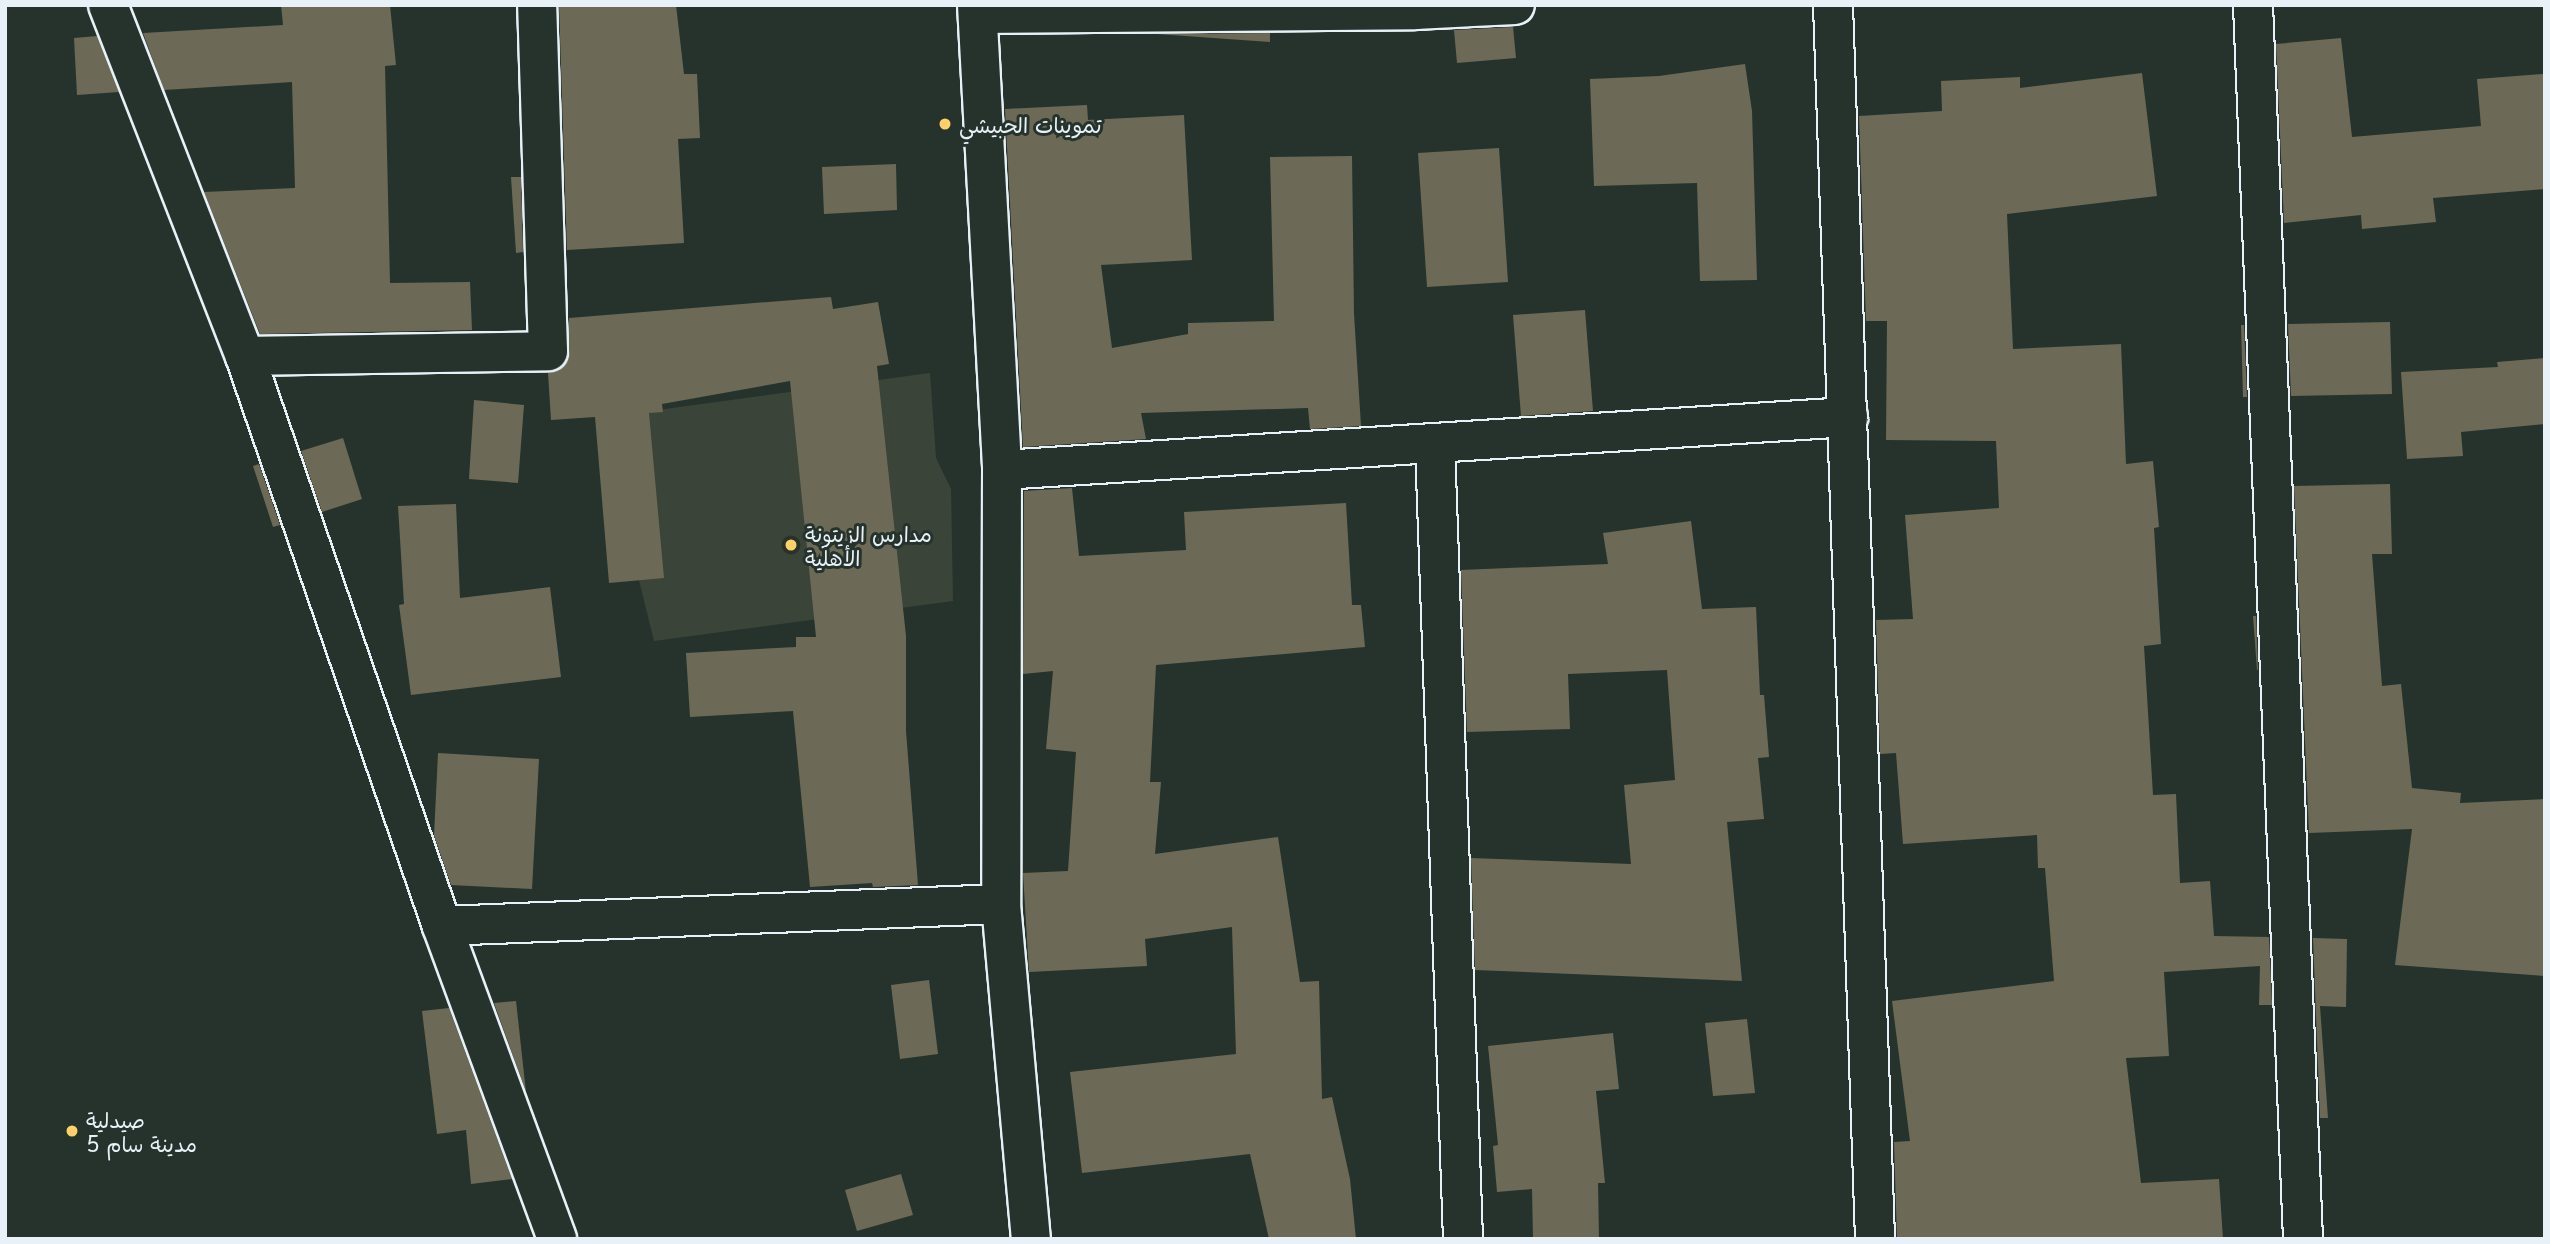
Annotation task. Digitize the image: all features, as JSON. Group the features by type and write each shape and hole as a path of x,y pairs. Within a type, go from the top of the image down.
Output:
{"street":[{"path":"108,5 245,356 442,926 557,1239"},
{"path":"245,356 548,351 537,5"},
{"path":"1031,1239 1001,904 1002,470 978,9 1415,8 1515,5"},
{"path":"1833,5 1875,1239"},
{"path":"2253,5 2303,1239"},
{"path":"1002,470 1435,445 1848,417"},
{"path":"1435,445 1463,1239"},
{"path":"442,926 1001,904"}],"shaded area":[{"name":"مدارس الزيتونة الأهلية","path":"930,373 936,458 951,489 953,601 654,641 599,418"}],"building":[{"path":"281,5 390,5 396,65 385,66 390,283 470,282 472,330 260,334 204,192 295,188 292,82 164,90 143,33 283,25"},
{"path":"559,5 676,5 684,74 697,74 700,138 678,139 684,243 567,250"},
{"path":"1513,27 1516,58 1457,63 1454,30"},
{"path":"1270,33 1270,42 1157,34"},
{"path":"97,36 119,92 77,95 74,38"},
{"path":"2341,38 2352,137 2481,126 2477,79 2543,74 2545,189 2433,198 2436,222 2362,229 2361,215 2284,223 2276,44"},
{"path":"1745,64 1752,111 1757,280 1700,281 1697,183 1594,186 1590,79 1659,76"},
{"path":"2142,73 2157,196 2007,214 2013,349 2121,344 2126,464 2153,461 2159,527 2154,528 2161,644 2144,646 2153,795 2176,794 2180,883 2210,881 2214,936 2269,937 2272,1005 2259,1005 2260,966 2164,972 2169,1056 2126,1058 2141,1183 2219,1179 2223,1239 1897,1239 1894,1142 1910,1141 1892,1001 2054,981 2045,868 2038,868 2037,835 1903,844 1896,753 1880,754 1876,620 1913,619 1905,515 1999,508 1996,441 1886,440 1887,321 1866,321 1859,116 1942,111 1941,81 2020,77 2020,88"},
{"path":"1087,105 1088,120 1184,115 1192,260 1101,265 1112,348 1188,334 1188,323 1274,321 1270,157 1352,156 1354,314 1361,426 1310,429 1308,408 1141,413 1146,439 1023,447 1005,109"},
{"path":"1499,148 1508,282 1427,287 1418,153"},
{"path":"896,164 897,210 824,214 822,167"},
{"path":"511,177 521,177 523,252 516,253"},
{"path":"831,297 833,309 878,302 889,364 877,366 906,636 906,731 918,885 873,887 872,883 810,887 793,711 690,717 686,653 796,647 796,637 816,637 790,381 662,404 663,412 649,413 664,578 609,583 595,417 551,420 548,373 559,370 567,361 569,318"},
{"path":"1585,310 1593,411 1521,416 1513,315"},
{"path":"2390,322 2392,394 2291,396 2288,324"},
{"path":"2241,325 2244,325 2247,397 2243,397"},
{"path":"2545,358 2545,424 2461,432 2463,456 2407,459 2401,372 2498,367 2497,362"},
{"path":"474,400 524,405 518,483 469,479"},
{"path":"343,438 362,499 322,512 301,451"},
{"path":"259,464 280,525 273,527 253,466"},
{"path":"2390,484 2392,554 2372,554 2382,686 2401,684 2412,788 2461,793 2460,803 2545,799 2545,976 2395,965 2412,829 2309,833 2294,486"},
{"path":"1072,488 1079,556 1186,550 1184,512 1346,503 1352,605 1361,605 1365,647 1156,665 1150,782 1161,782 1155,854 1278,837 1300,982 1319,981 1322,1099 1332,1097 1350,1179 1356,1239 1269,1239 1250,1154 1082,1173 1070,1072 1236,1054 1232,927 1145,939 1147,966 1029,972 1023,873 1068,871 1076,752 1046,749 1053,671 1023,674 1024,491"},
{"path":"456,504 460,598 550,587 561,677 411,695 399,605 404,604 398,506"},
{"path":"1691,521 1702,609 1756,607 1760,695 1764,695 1769,757 1758,758 1764,819 1727,822 1742,981 1475,970 1471,858 1631,864 1624,785 1675,780 1667,670 1568,674 1570,729 1467,732 1461,570 1608,564 1603,533"},
{"path":"2253,616 2256,616 2258,670 2257,670"},
{"path":"438,753 539,759 532,889 451,885 434,836"},
{"path":"2313,938 2347,939 2346,1007 2320,1006 2328,1118 2320,1118"},
{"path":"929,980 938,1054 900,1059 891,985"},
{"path":"516,1001 526,1092 494,1003"},
{"path":"449,1008 512,1179 471,1184 466,1130 437,1134 422,1011"},
{"path":"1747,1019 1755,1093 1713,1096 1705,1023"},
{"path":"1613,1033 1619,1089 1596,1091 1605,1183 1598,1183 1599,1239 1533,1239 1532,1189 1497,1192 1493,1146 1498,1145 1488,1046"},
{"path":"901,1174 913,1215 857,1231 845,1190"}],"place":[{"name":"تموينات الحبيشي","path":"945,124"},
{"name":"مدارس الزيتونة الأهلية","path":"791,545"},
{"name":"صيدلية مدينة سام 5","path":"72,1131"}]}
